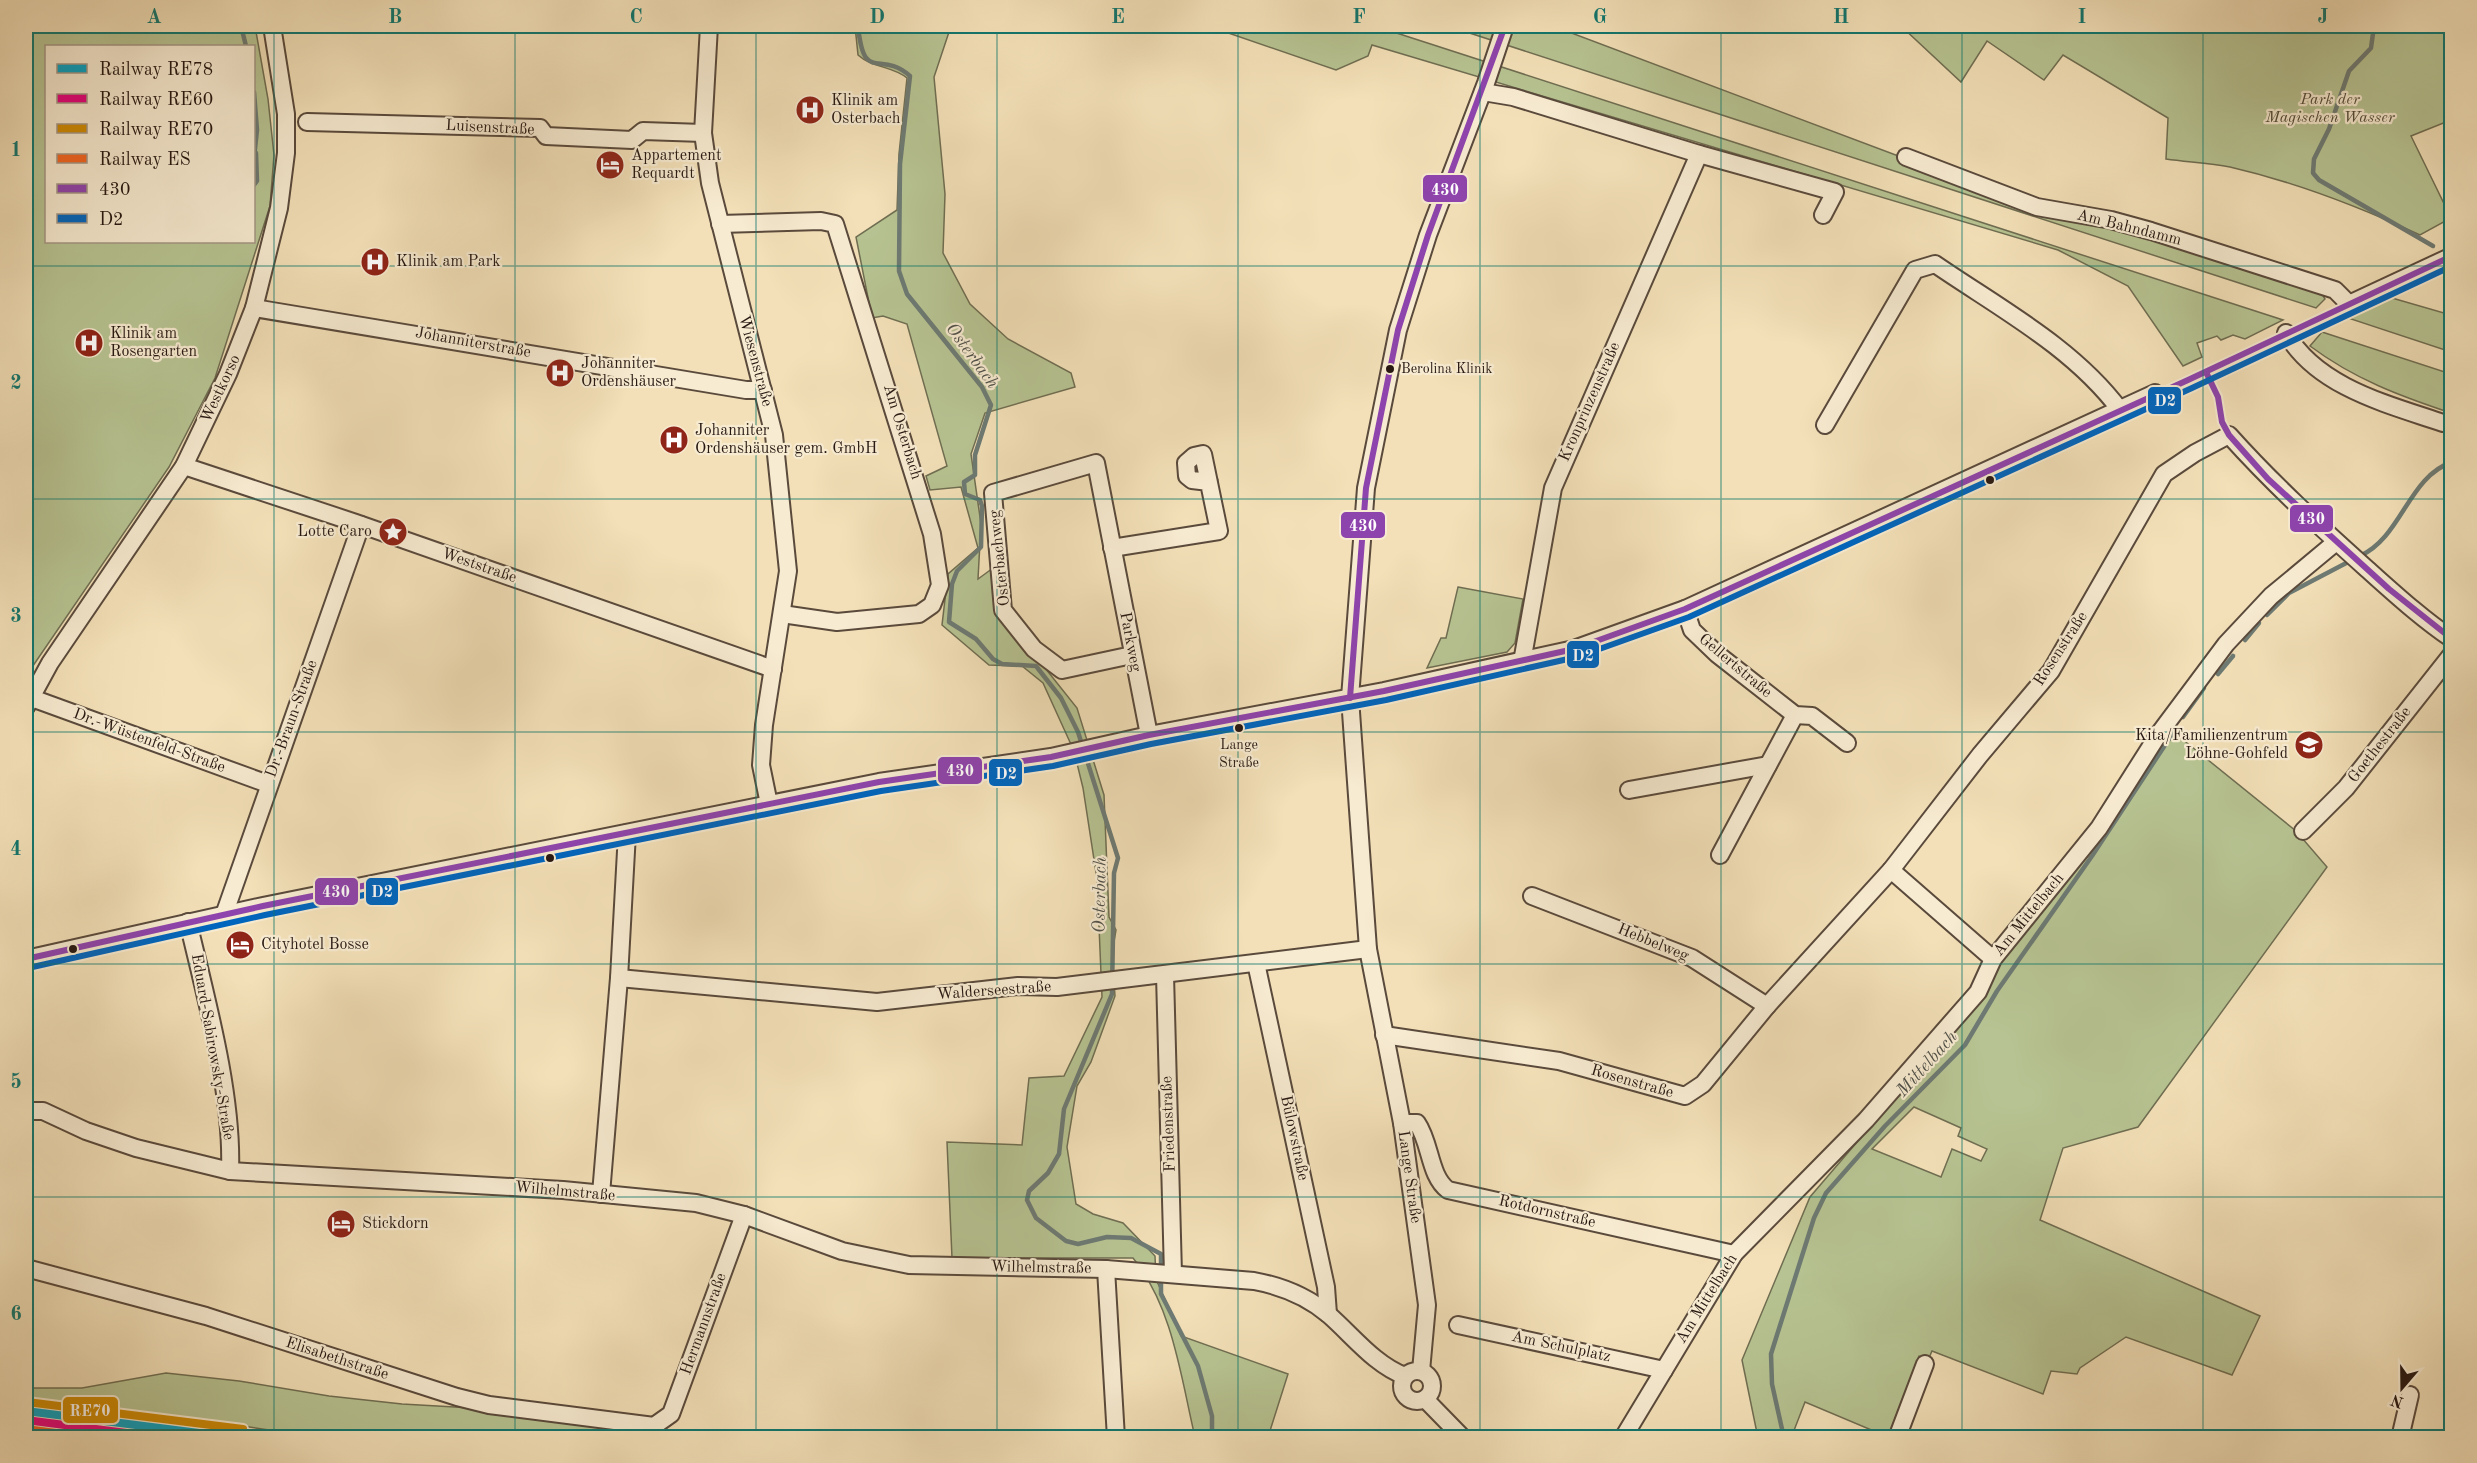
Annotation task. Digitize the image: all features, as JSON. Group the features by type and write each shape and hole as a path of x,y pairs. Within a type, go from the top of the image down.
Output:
{"street":[{"name":"Westkorso","path":"28,702 50,663 184,466 228,375 254,308 279,208 286,153 286,114 272,26"},
{"name":"Wiesenstraße","path":"709,26 703,133 710,183 774,435 788,571 761,765 769,804"},
{"name":"Lange Straße","path":"1413,1373 1427,1305 1402,1123 1368,949 1350,698 1366,488 1398,330 1428,235 1505,26"},
{"path":"1484,88 1699,154 1835,192 1823,215"},
{"name":"Luisenstraße","path":"308,122 540,128 546,136 632,140 643,131 703,133"},
{"name":"Kronprinzenstraße","path":"1522,662 1557,477 1699,154"},
{"name":"Am Bahndamm","path":"1906,157 2037,207 2111,220 2151,231 2335,291 2349,304 2451,256"},
{"name":"Am Osterbach","path":"720,224 821,221 835,224 932,534 940,585 932,605 919,614 837,622 782,614"},
{"path":"1825,425 1915,270 1935,264 2060,350 2100,383 2120,410"},
{"name":"Johanniterstraße","path":"254,308 746,390 763,390"},
{"path":"2286,333 2293,345 2312,366 2347,386 2386,404 2443,423"},
{"path":"26,958 188,922 879,782 1075,752 1149,735 1350,698 1522,662 1607,639 1685,609 2155,393"},
{"name":"Rosenstraße","path":"1384,1035 1559,1061 1685,1096 1703,1084 1767,1006 1891,870 2051,670 2164,474 2195,453 2229,435 2268,479 2336,542"},
{"name":"Parkweg","path":"1096,463 1149,735"},
{"name":"Osterbachweg","path":"1096,463 993,493 1003,610 1034,649 1062,670 1132,655"},
{"name":"Weststraße","path":"184,466 362,525 773,669"},
{"path":"1112,548 1220,531 1209,482"},
{"name":"Dr.-Braun-Straße","path":"224,915 268,784 362,525"},
{"path":"2336,542 2369,571 2450,634"},
{"name":"Am Mittelbach","path":"1623,1437 1734,1254 1866,1120 1978,992 1993,959 2099,828 2158,735 2226,644 2271,596 2336,542"},
{"name":"Gellertstraße","path":"1685,609 1692,630 1717,654 1795,715 1812,717 1847,743"},
{"name":"Goethestraße","path":"2303,831 2346,788 2451,654"},
{"name":"Dr.-Wüstenfeld-Straße","path":"28,702 268,784"},
{"path":"1720,855 1795,715"},
{"path":"1629,790 1768,765"},
{"path":"601,1194 619,978 627,833"},
{"path":"1891,870 1993,959"},
{"name":"Hebbelweg","path":"1532,896 1692,958 1767,1006"},
{"name":"Eduard-Sabirowsky-Straße","path":"188,922 226,1106 231,1140 230,1171"},
{"name":"Walderseestraße","path":"619,978 877,1002 1018,986 1057,987 1082,982 1165,975 1368,949"},
{"name":"Bülowstraße","path":"1256,963 1326,1287 1328,1314"},
{"name":"Friedenstraße","path":"1165,975 1169,1273"},
{"name":"Wilhelmstraße","path":"26,1111 44,1111 86,1131 136,1148 230,1171 601,1194 696,1203 744,1215 842,1251 909,1265 1115,1270 1235,1278 1271,1284 1300,1295 1328,1314 1378,1360 1413,1373"},
{"name":"Rotdornstraße","path":"1402,1123 1417,1123 1426,1136 1438,1182 1448,1190 1734,1254"},
{"name":"Hermannstraße","path":"654,1426 671,1413 744,1215"},
{"name":"Elisabethstraße","path":"26,1268 206,1316 451,1395 489,1405 654,1426"},
{"name":"Wilhelmstraße","path":"1115,1270 1116,1437"},
{"name":"Am Schulplatz","path":"1458,1325 1664,1370"},
{"path":"1897,1437 1925,1364"},
{"path":"1413,1373 1431,1381 1431,1391 1425,1399 1416,1401 1404,1394 1402,1385 1413,1373"},
{"path":"2400,1437 2410,1395"},
{"path":"1425,1399 1463,1437"}],"green space":[{"path":"26,26 255,26 268,99 274,155 270,206 215,378 169,467 26,676"},
{"path":"855,26 951,26 934,77 945,194 943,253 970,304 1008,339 1071,373 1075,387 985,413 971,454 981,524 978,579 993,568 998,609 1077,708 1104,795 1109,917 1116,930 1112,954 1115,996 1091,1062 1077,1086 1067,1147 1076,1204 1093,1214 1123,1223 1155,1256 1156,1279 1181,1336 1288,1374 1268,1437 1195,1437 1180,1367 1167,1321 1147,1277 1133,1258 952,1258 947,1142 1022,1145 1029,1078 1064,1076 1102,997 1097,879 1083,788 1074,751 1043,683 1022,666 989,665 942,625 948,574 978,548 961,487 930,490 926,476 947,466 907,324 883,316 872,318 856,237 897,210 899,154 907,78 858,55"},
{"path":"1208,26 1375,26 2283,320 2245,339 2233,335 2221,340 2217,336 2197,343 2202,357 2183,366 2128,286 2058,250 1372,45 1368,56 1336,70"},
{"path":"1448,26 1553,26 1901,157 2319,289 2325,299 2316,308"},
{"name":"Park der Magischen Wasser","path":"1901,26 2451,26 2451,120 2411,136 2451,218 2420,235 2351,205 2279,180 2214,164 2166,159 2168,118 2063,55 2044,80 1987,41 1961,82"},
{"path":"2392,298 2451,315 2451,352 2348,318"},
{"path":"2322,332 2451,374 2451,413 2378,386 2327,358 2310,346"},
{"path":"1458,587 1523,599 1515,643 1507,652 1427,668 1441,638 1446,638"},
{"path":"2166,726 2296,831 2327,867 2138,1127 2063,1148 2040,1220 2260,1316 2232,1375 2126,1337 2080,1368 2077,1374 2051,1371 2043,1394 1932,1351 1929,1358 1919,1356 1888,1437 1805,1402 1793,1433 1804,1437 1758,1438 1742,1360 1810,1197 1983,995 1999,965 2101,830","holes":["1914,1107 1961,1128 1958,1136 1987,1149 1981,1161 1952,1149 1941,1177 1872,1149"]},
{"path":"166,1373 239,1381 329,1396 402,1404 490,1409 716,1437 321,1438 216,1422 194,1423 92,1410 82,1406 26,1402 26,1388 82,1388"}],"waterway":[{"path":"241,26 246,45"},
{"name":"Osterbach","path":"858,26 864,55 869,61 890,65 910,76 900,164 899,271 907,294 982,387 991,405 975,455 975,475 964,482 965,494 980,500 982,506 981,547 957,571 952,584 949,622 976,639 993,659 1002,664 1036,666 1061,698 1078,732 1118,858 1114,873 1112,994 1064,1109 1059,1154 1048,1173 1029,1191 1027,1200 1036,1218 1066,1241 1078,1244 1107,1237 1131,1238 1161,1254 1161,1294 1198,1366 1212,1416 1212,1438"},
{"path":"2374,26 2371,48 2349,71 2329,129 2314,159 2313,173 2319,180 2433,246"},
{"path":"255,105 257,130 255,149"},
{"path":"255,184 257,181 256,153"},
{"name":"Mittelbach","path":"2360,556 2386,535 2425,480 2452,462"},
{"name":"Mittelbach","path":"2267,615 2289,593 2352,560"},
{"name":"Mittelbach","path":"2245,640 2259,623"},
{"name":"Mittelbach","path":"2218,674 2233,656"},
{"name":"Mittelbach","path":"2183,717 2204,688"},
{"name":"Mittelbach","path":"1784,1438 1772,1384 1771,1354 1814,1218 1826,1193 1885,1126 1965,1045 1997,991 2092,856 2175,730"}],"railway":[{"path":"26,1433 68,1438"}],"rail line":[{"name":"RE70","path":"27,1402 243,1429"},
{"name":"RE78","path":"26,1411 238,1438"},
{"name":"RE60","path":"26,1420 165,1438"},
{"name":"ES","path":"26,1429 93,1438"}],"transit line":[{"name":"430","path":"1350,698 1366,488 1398,330 1428,235 1505,26"},
{"name":"430","path":"26,959 263,906 879,782 1051,757 1149,735 1384,691 1574,649 1685,609 2188,380 2452,256"},
{"name":"D2","path":"28,968 265,915 881,791 1053,766 1151,744 1386,700 1577,657 1689,617 2192,388 2452,266"},
{"name":"430","path":"2206,372 2218,397 2222,422 2229,435 2268,479 2389,589 2452,639"}],"place":[{"name":"Klinik am Osterbach","path":"810,110"},
{"name":"Appartement Requardt","path":"610,165"},
{"name":"Klinik am Park","path":"375,262"},
{"name":"Klinik am Rosengarten","path":"89,343"},
{"name":"Berolina Klinik","path":"1390,369"},
{"name":"Johanniter Ordenshäuser","path":"560,373"},
{"name":"Johanniter Ordenshäuser gem. GmbH","path":"674,440"},
{"name":"Lotte Caro","path":"393,532"},
{"name":"Lange Straße","path":"1239,728"},
{"name":"Kita/Familienzentrum Löhne-Gohfeld","path":"2309,745"},
{"name":"Cityhotel Bosse","path":"240,945"},
{"name":"Stickdorn","path":"341,1224"}]}
